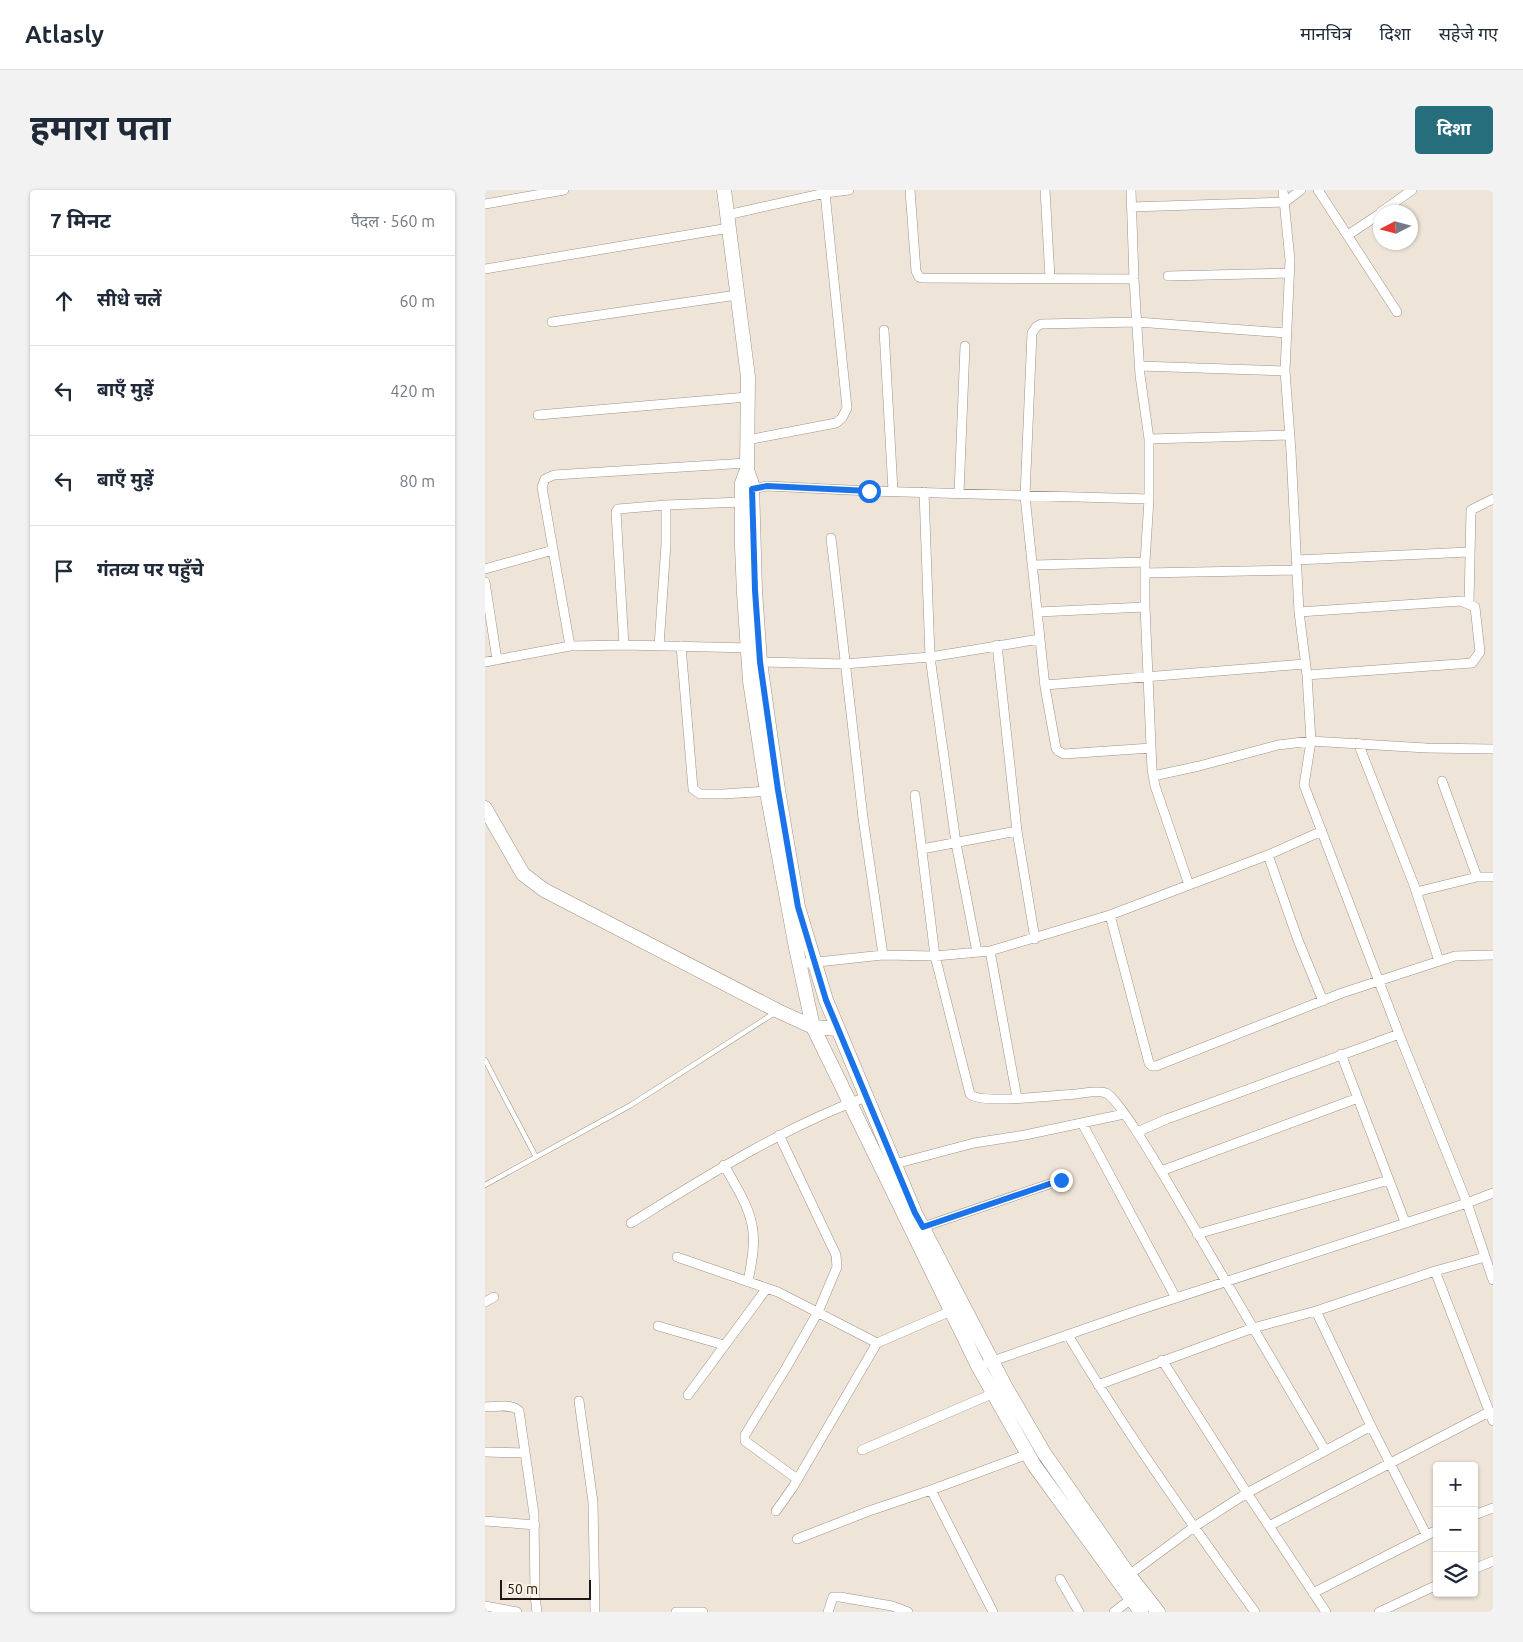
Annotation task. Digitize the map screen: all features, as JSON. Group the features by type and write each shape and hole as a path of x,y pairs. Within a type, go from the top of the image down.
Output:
{"street":[{"path":"485,204 564,190"},
{"path":"724,190 748,377 747,466 752,484 753,648 751,681 772,791 798,907 814,962 826,1000 923,1227 992,1361 1044,1453 1124,1579 1131,1599 1141,1612"},
{"path":"485,269 728,222 825,192 849,190"},
{"path":"910,190 915,271 919,277 1134,279"},
{"path":"1045,190 1050,278"},
{"path":"1131,190 1134,279 1140,366 1149,439 1145,607 1153,776 1189,885"},
{"path":"1283,190 1289,260 1285,371 1299,612 1307,674 1311,741 1304,785 1349,907 1467,1203 1493,1280"},
{"path":"1131,207 1285,202 1301,190"},
{"path":"1317,190 1397,312"},
{"path":"1392,205 1412,190"},
{"path":"747,440 836,423 842,418 847,408 825,192"},
{"path":"1348,235 1373,218"},
{"path":"1168,276 1289,273"},
{"path":"552,322 737,295"},
{"path":"1151,748 1064,754 1056,748 1045,685 1039,612 1025,496 1033,333 1036,327 1041,324 1137,322 1286,333"},
{"path":"884,330 893,491"},
{"path":"959,493 965,346"},
{"path":"1140,366 1285,371"},
{"path":"537,415 747,397"},
{"path":"1149,439 1290,435"},
{"path":"747,466 742,483 744,593 753,648 760,662 772,791 799,964 813,1027 978,1366 1034,1465 1124,1579 1158,1612"},
{"path":"571,646 542,487 545,479 554,474 747,466"},
{"path":"752,489 767,486 1149,499"},
{"path":"924,492 930,657 956,843 977,952"},
{"path":"1469,603 1471,510 1493,499"},
{"path":"624,645 616,512 620,508 742,502"},
{"path":"659,646 666,505"},
{"path":"831,538 863,818 883,955"},
{"path":"485,569 553,550"},
{"path":"1296,560 1469,552"},
{"path":"1034,565 1145,562"},
{"path":"1145,573 1297,570"},
{"path":"485,582 497,660"},
{"path":"1299,612 1461,601 1475,607 1480,652 1472,663 1307,674"},
{"path":"1039,612 1145,607"},
{"path":"760,662 845,664 930,657 1040,639"},
{"path":"485,662 571,646 624,645 753,648"},
{"path":"997,645 1017,831 1035,939"},
{"path":"681,646 693,788 700,794 772,791"},
{"path":"1045,685 1305,664"},
{"path":"1153,776 1278,745 1311,741 1426,748 1493,749"},
{"path":"1357,743 1416,892 1439,961"},
{"path":"1442,781 1477,877"},
{"path":"915,795 935,956 970,1094 972,1097 980,1099 1099,1092 1111,1096 1137,1132 1325,1450"},
{"path":"485,808 523,874 544,890 778,1011 813,1027 838,1029"},
{"path":"921,849 1017,831"},
{"path":"799,964 883,955 935,956 990,951 1110,915 1268,855 1322,831"},
{"path":"1268,855 1298,940 1323,1001"},
{"path":"1416,892 1477,877 1493,877"},
{"path":"1110,915 1149,1062 1152,1066 1323,1001 1439,961 1455,956 1493,955"},
{"path":"990,951 1017,1098"},
{"path":"1137,1132 1167,1119 1399,1034"},
{"path":"1341,1054 1405,1222"},
{"path":"631,1223 724,1165 779,1135 866,1097"},
{"path":"1161,1172 1358,1098"},
{"path":"895,1164 974,1143 1025,1135 1124,1114"},
{"path":"1081,1123 1176,1298"},
{"path":"779,1135 836,1256 837,1267 818,1312 745,1435 745,1441 797,1479"},
{"path":"724,1165 748,1211 753,1230 753,1250 748,1282"},
{"path":"923,1227 1061,1180"},
{"path":"1197,1234 1389,1180"},
{"path":"978,1366 1493,1193"},
{"path":"677,1257 778,1292 877,1343"},
{"path":"1097,1385 1253,1328 1316,1311 1435,1272 1485,1258"},
{"path":"1269,1526 1390,1463 1491,1417 1435,1272"},
{"path":"688,1396 767,1288"},
{"path":"485,1302 494,1297"},
{"path":"777,1511 877,1343 951,1311"},
{"path":"1316,1311 1371,1426 1426,1534"},
{"path":"658,1326 725,1345"},
{"path":"1068,1335 1097,1385 1194,1527 1255,1612"},
{"path":"1162,1360 1326,1612"},
{"path":"862,1450 994,1393"},
{"path":"579,1401 593,1502 595,1612"},
{"path":"485,1407 516,1407 519,1411 535,1524 535,1596 537,1612"},
{"path":"1124,1579 1194,1527 1247,1493 1371,1426"},
{"path":"485,1452 525,1453"},
{"path":"797,1538 1028,1454"},
{"path":"931,1490 993,1612"},
{"path":"1478,1514 1493,1508"},
{"path":"485,1521 535,1524"},
{"path":"1313,1592 1433,1531"},
{"path":"1478,1567 1493,1561"},
{"path":"1060,1579 1079,1612"},
{"path":"1379,1612 1433,1587"},
{"path":"828,1612 833,1597 908,1612"},
{"path":"1114,1612 1131,1599"},
{"path":"485,1606 517,1612"},
{"path":"676,1612 703,1612"}],"lane":[{"path":"485,1185 631,1105 778,1011"},
{"path":"485,1060 536,1157"}],"route":[{"path":"869,491 767,486 752,489 755,590 760,662 778,790 798,907 826,1000 915,1213 923,1227 1061,1180"}]}
